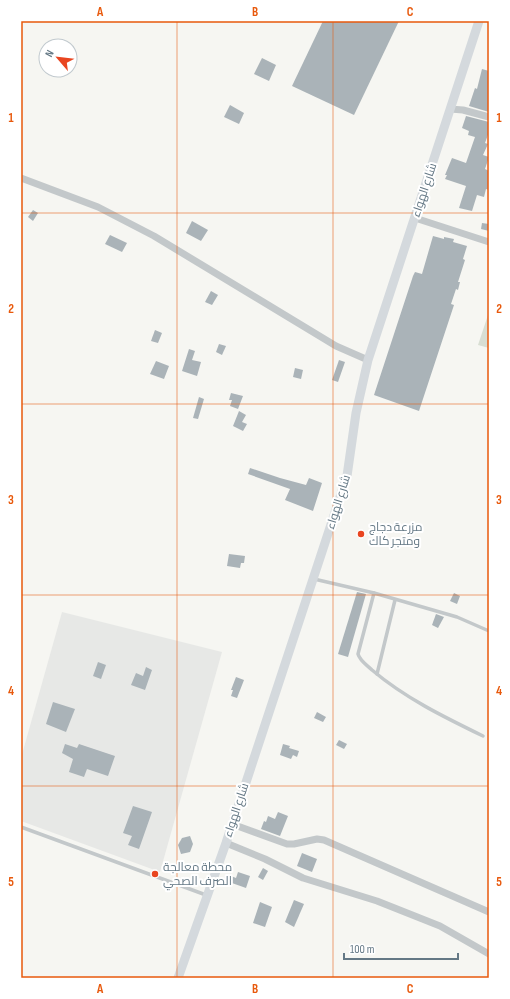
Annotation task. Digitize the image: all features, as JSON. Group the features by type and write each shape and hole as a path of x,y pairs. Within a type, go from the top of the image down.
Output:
{"street":[{"name":"شارع الهواء","path":"178,978 226,843 347,476 356,413 368,360 479,21"},
{"path":"450,108 489,117"},
{"path":"21,178 98,207 154,236 336,346 368,360"},
{"path":"415,218 489,242"},
{"path":"232,824 287,844 317,839 324,840 489,912"},
{"path":"226,843 258,856 304,878 377,901 440,926 489,954"}],"lane":[{"path":"314,579 374,593 457,617 489,631"},
{"path":"374,593 358,654 359,658 377,674 402,692 438,714 483,736"},
{"path":"377,674 395,600"},
{"path":"21,827 207,895"}],"shaded area":[{"path":"489,312 489,348 478,345"},
{"path":"62,612 222,652 160,872 21,821 21,758"}],"building":[{"path":"323,21 399,21 354,115 292,86"},
{"path":"262,58 276,65 269,81 254,74"},
{"path":"482,69 489,71 489,112 469,106 475,88 477,89"},
{"path":"230,105 244,113 239,124 224,117"},
{"path":"466,116 489,122 489,132 485,143 488,144 483,155 489,157 485,169 489,171 489,190 486,189 484,197 477,195 472,211 459,208 466,186 445,179 447,175 445,175 452,158 466,163 475,137 468,135 469,131 462,128"},
{"path":"33,210 38,213 33,221 28,217"},
{"path":"192,221 208,230 201,241 186,233"},
{"path":"482,223 489,224 489,231 481,229"},
{"path":"110,235 127,243 122,252 105,244"},
{"path":"433,236 444,239 444,237 454,239 453,242 467,246 463,259 465,260 458,282 460,282 458,290 456,289 451,304 454,305 419,411 374,395 413,276 415,272 422,274"},
{"path":"211,291 218,295 212,305 205,302"},
{"path":"155,330 162,333 158,343 151,341"},
{"path":"219,344 226,346 222,355 216,352"},
{"path":"189,349 195,351 192,360 201,362 197,376 182,371"},
{"path":"339,360 345,362 338,382 332,380"},
{"path":"156,361 169,366 164,379 150,374"},
{"path":"295,368 303,370 301,379 293,377"},
{"path":"231,393 243,396 238,409 230,406 232,400 229,400"},
{"path":"199,397 204,399 198,419 193,418"},
{"path":"239,411 246,415 242,422 247,424 243,431 233,426"},
{"path":"250,468 306,485 309,478 322,483 313,511 285,500 290,489 248,474"},
{"path":"229,554 245,556 244,563 241,563 240,568 227,566"},
{"path":"357,592 366,594 348,657 338,654"},
{"path":"454,593 460,596 457,604 450,601"},
{"path":"436,614 444,617 438,628 432,625"},
{"path":"98,662 106,665 101,679 93,676"},
{"path":"146,667 152,670 145,690 131,685 136,673 143,676"},
{"path":"236,677 244,680 237,698 231,696 233,690 231,690"},
{"path":"53,702 75,709 66,732 46,724"},
{"path":"317,712 326,717 323,722 314,718"},
{"path":"339,740 347,744 344,749 336,745"},
{"path":"65,744 77,748 79,744 115,756 108,776 87,769 84,777 69,772 73,759 62,753"},
{"path":"283,744 290,746 289,748 299,751 297,757 293,755 291,759 280,755"},
{"path":"133,806 152,812 139,849 128,845 132,836 123,833"},
{"path":"278,812 288,816 280,836 261,829 268,816 275,819"},
{"path":"190,836 193,844 190,852 181,854 178,845 182,838"},
{"path":"302,853 317,859 312,872 297,866"},
{"path":"263,868 268,871 263,880 258,877"},
{"path":"238,872 250,876 246,888 229,882 231,876 236,878"},
{"path":"294,900 304,904 294,927 285,922"},
{"path":"260,902 272,907 265,927 253,923"}],"place":[{"name":"مزرعة دجاج ومتجر كاك","path":"361,534"},
{"name":"محطة معالجة الصرف الصحي","path":"155,874"}]}
